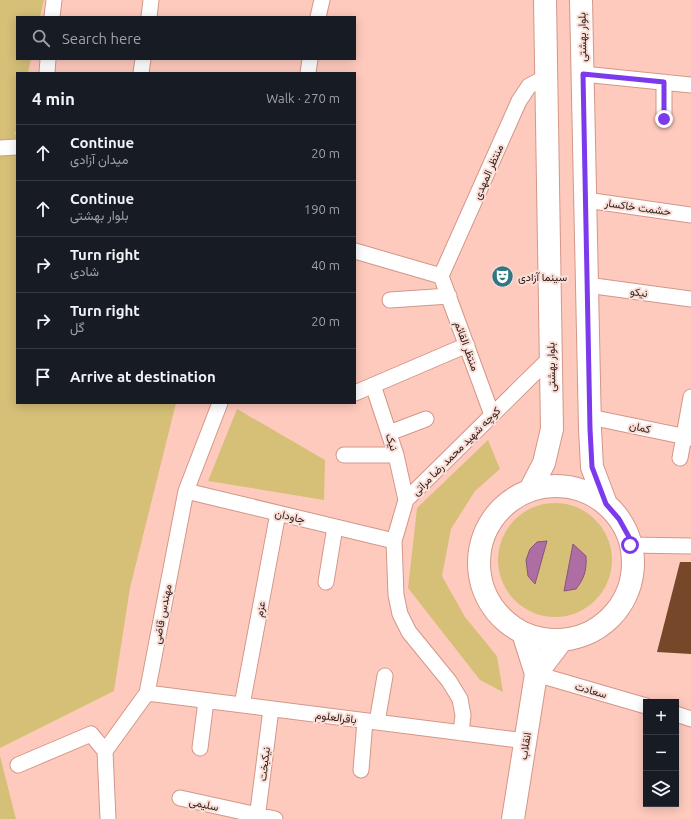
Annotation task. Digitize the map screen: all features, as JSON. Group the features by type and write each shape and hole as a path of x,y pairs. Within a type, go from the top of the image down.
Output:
{"main road":[{"name":"بلوار بهشتی","path":"530,490 544,463 552,429 545,0"},
{"name":"بلوار بهشتی","path":"581,0 592,467 606,504"},
{"path":"549,486 569,487 589,493 606,504 619,519 629,537 633,557 632,577 626,596 615,613 600,626 582,636 562,640 542,639 523,633 506,622 492,607 483,589 479,569 480,549 486,530 497,513 512,499 530,490 549,486"},
{"path":"523,633 536,674"},
{"path":"536,674 562,640"},
{"name":"انقلاب","path":"513,819 536,674"}],"street":[{"path":"52,16 54,0"},
{"path":"149,16 151,0"},
{"path":"318,16 322,0"},
{"path":"47,72 48,60"},
{"path":"141,72 143,60"},
{"path":"308,72 310,60"},
{"path":"583,74 691,85"},
{"name":"منتظر المهدی","path":"441,276 524,92 529,86 546,77"},
{"path":"664,82 664,119"},
{"path":"0,148 16,147"},
{"name":"حشمت خاکسار","path":"586,200 691,214"},
{"path":"356,251 441,276"},
{"name":"منتظر القائم","path":"441,276 492,415"},
{"name":"نیکو","path":"587,285 691,300"},
{"path":"390,300 449,296"},
{"path":"356,393 466,345"},
{"name":"کوچه شهید محمد رضا مراتی","path":"461,733 463,716 460,699 449,681 409,632 400,614 396,595 394,541 406,500 551,357"},
{"name":"نیک","path":"373,385 396,455 406,500"},
{"path":"680,458 688,437 691,397"},
{"name":"مهندس قاضی","path":"105,751 147,693 186,491 220,404"},
{"name":"کمان","path":"590,417 688,437"},
{"path":"389,433 426,419"},
{"path":"344,455 396,455"},
{"name":"جاودان","path":"186,491 394,541"},
{"name":"عزم","path":"242,705 278,513"},
{"path":"326,582 335,527"},
{"path":"630,545 691,546"},
{"name":"سعادت","path":"536,674 643,705"},
{"path":"361,770 371,721 385,676"},
{"name":"باقرالعلوم","path":"147,693 526,740"},
{"path":"200,748 206,700"},
{"name":"نیکبخت","path":"257,817 271,709"},
{"path":"679,715 691,719"},
{"path":"18,765 91,734 105,751 108,819"},
{"name":"سلیمی","path":"180,798 257,817 275,819"}],"shaded area":[{"path":"0,0 44,0 40,16 16,16 16,60 31,60 28,72 16,72 16,404 176,404 130,588 114,691 0,748"},
{"path":"237,409 325,460 324,500 208,481"},
{"path":"488,440 500,469 475,491 451,529 442,576 465,617 497,656 503,692 480,680 408,588 417,508"},
{"path":"555,503 577,507 596,519 608,538 612,560 608,582 596,601 577,613 555,617 533,613 514,601 502,582 498,560 502,538 514,519 533,507"},
{"path":"547,541 535,584 528,576 526,560 530,549 537,542"},
{"path":"573,544 586,556 586,566 583,578 576,589 564,591"},
{"path":"0,756 16,819 0,819"}],"building":[{"path":"680,562 691,562 691,654 657,652"}],"place":[{"name":"سینما آزادی","path":"503,277"}],"route":[{"path":"630,545 629,537 619,519 606,504 592,467 583,74 664,82 664,119"}]}
